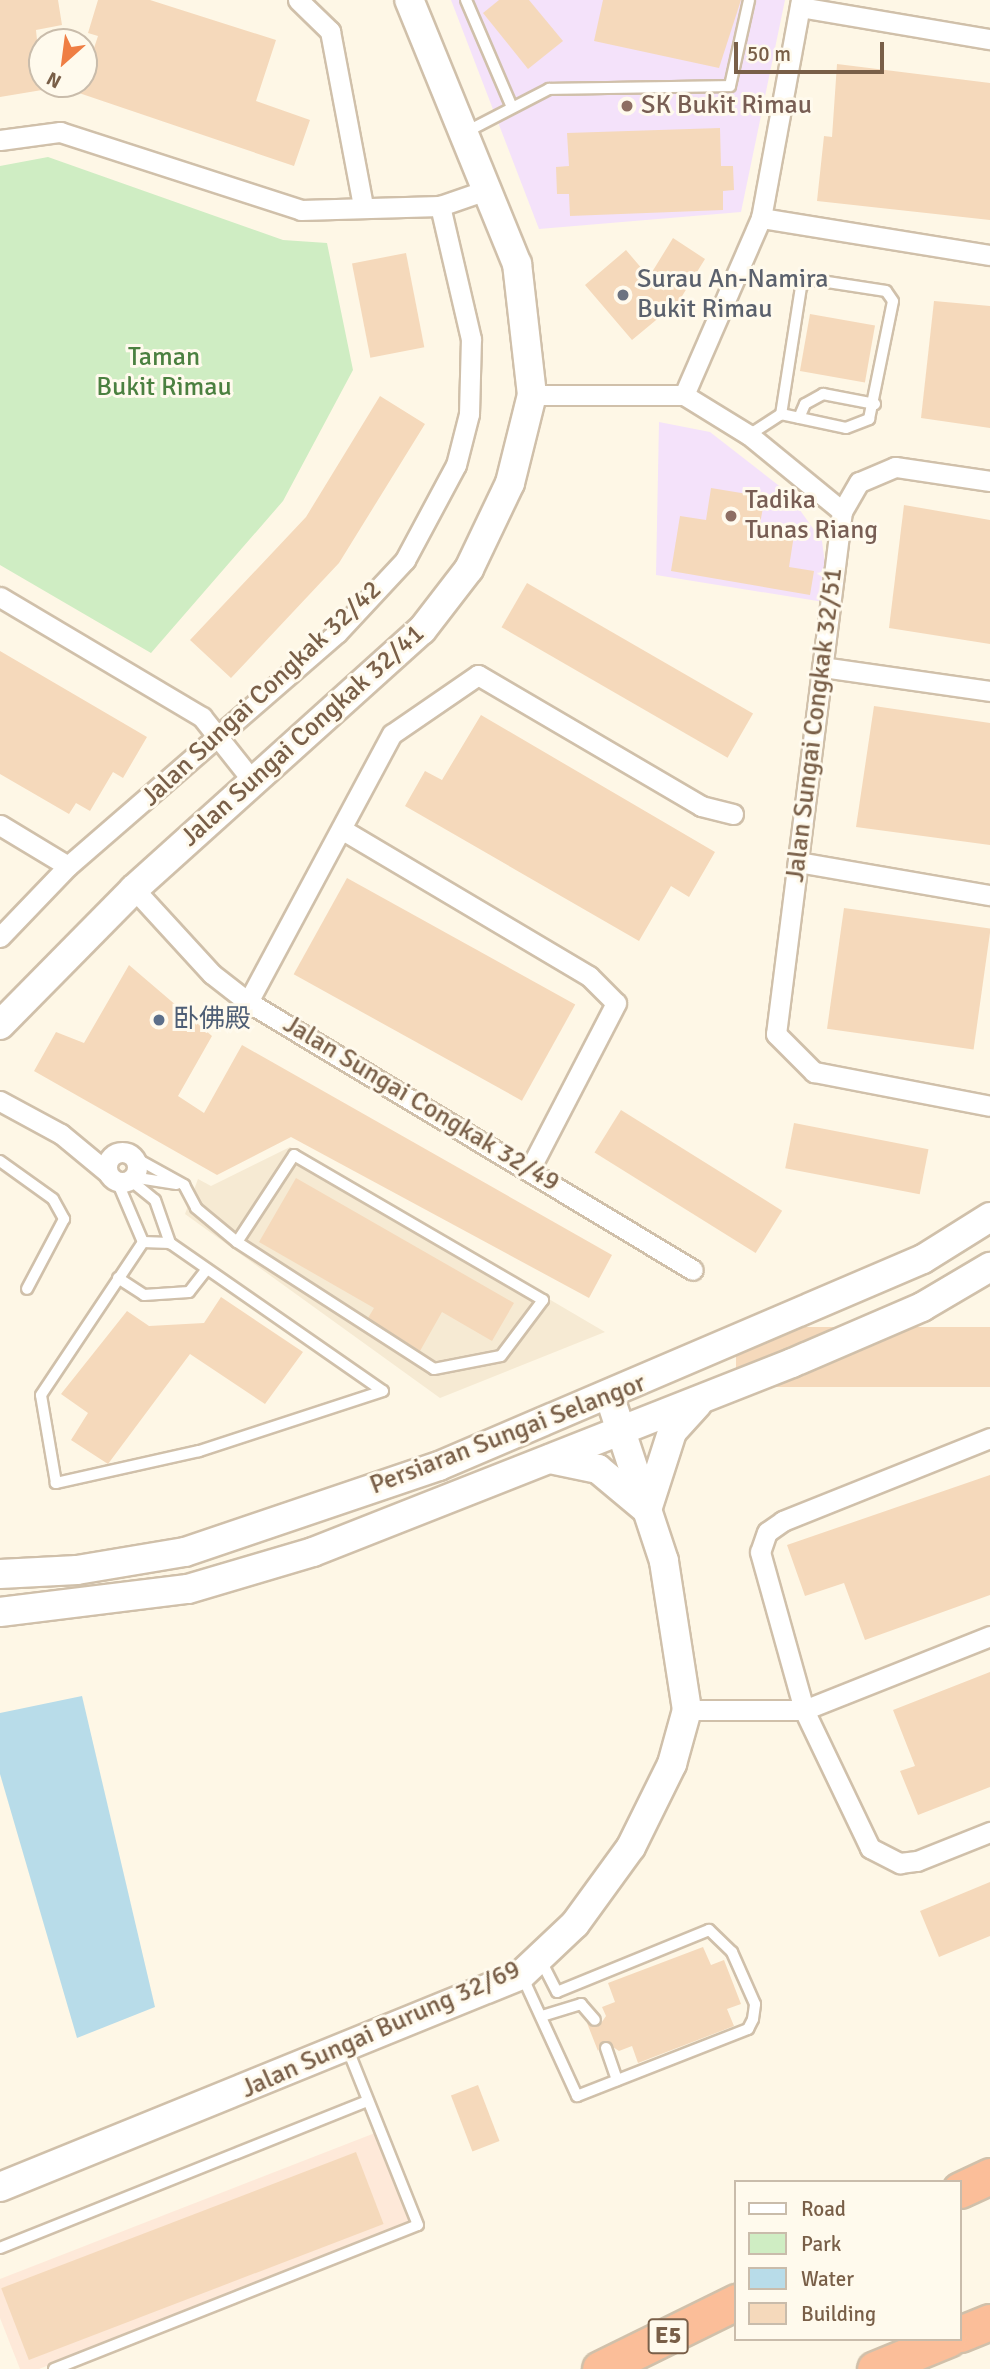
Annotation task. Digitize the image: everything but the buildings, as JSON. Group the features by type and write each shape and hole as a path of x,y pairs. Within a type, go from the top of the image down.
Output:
{"highway":[{"path":"962,2189 990,2176"},
{"name":"E5","path":"600,2369 734,2303"},
{"path":"962,2333 990,2322"},
{"path":"876,2369 943,2341"}],"street":[{"path":"298,0 330,31 363,206"},
{"name":"Jalan Sungai Congkak 32/41","path":"0,1025 134,890 251,780 367,686 447,601 510,483 532,395 517,264 489,189 409,0"},
{"path":"684,394 761,218 801,3 990,39"},
{"path":"0,140 60,132 301,210 363,206 440,206 489,189"},
{"name":"Jalan Sungai Congkak 32/42","path":"0,937 68,866 222,739 405,560 456,465 469,414 471,339 440,206"},
{"path":"761,218 990,255"},
{"path":"532,395 684,394 749,435 842,511 859,482 895,467 990,481"},
{"name":"Jalan Sungai Congkak 32/51","path":"842,511 776,1034 814,1073 990,1106"},
{"path":"0,597 202,717 222,739 251,780"},
{"path":"822,667 990,691"},
{"path":"248,1002 343,830 392,734 478,675 701,806 733,814"},
{"path":"0,825 68,866"},
{"path":"343,830 589,976 617,1003 531,1167"},
{"path":"797,862 990,895"},
{"name":"Jalan Sungai Congkak 32/49","path":"134,890 212,974 248,1002 531,1167 693,1270"},
{"path":"0,1101 61,1134 121,1177"},
{"path":"61,1134 126,1154"},
{"path":"121,1177 109,1158 126,1154"},
{"path":"121,1177 126,1154"},
{"name":"Persiaran Sungai Selangor","path":"0,1574 77,1570 185,1552 439,1466 610,1398 923,1259 990,1217"},
{"name":"Persiaran Sungai Selangor","path":"0,1612 188,1589 313,1552 705,1398 922,1307 990,1267"},
{"name":"Jalan Sungai Burung 32/69","path":"0,2188 348,2050 531,1966 575,1924 631,1847 673,1764 687,1710 680,1640 647,1510 610,1398"},
{"path":"550,1459 598,1469 647,1510 672,1432 705,1398"},
{"path":"990,1438 768,1532 760,1567 804,1710 870,1848 900,1863 917,1861 990,1832"},
{"path":"687,1710 804,1710 990,1636"}],"lane":[{"path":"466,0 511,104"},
{"path":"464,133 511,104 549,89 730,86 749,0"},
{"path":"749,435 781,414 860,427 874,404 893,301 886,291 808,279 801,287 781,414"},
{"path":"799,418 805,404 823,394 874,404"},
{"path":"126,1154 184,1185 196,1208 237,1242 434,1369 501,1356 542,1300 294,1155 237,1242"},
{"path":"0,1161 54,1199 64,1219 27,1289"},
{"path":"121,1177 184,1185"},
{"path":"121,1177 143,1242"},
{"path":"121,1177 155,1200 170,1243"},
{"path":"143,1242 170,1243 383,1391 199,1451 56,1483 41,1395 143,1242"},
{"path":"118,1278 144,1295 189,1292 207,1269"},
{"path":"531,1966 542,2016 577,2096 748,2029 755,2004 724,1940 709,1930 557,1992"},
{"path":"531,1966 557,1992 564,2008"},
{"path":"542,2016 581,2004 595,2020"},
{"path":"606,2048 617,2080"},
{"path":"54,2369 418,2225 348,2050"},
{"path":"0,2248 368,2101"}],"shaded area":[{"name":"SK Bukit Rimau","path":"451,0 785,0 741,212 539,229"},
{"name":"Tadika Tunas Riang","path":"659,422 710,432 787,492 822,541 830,603 656,575"},
{"path":"290,1147 605,1332 440,1398 185,1214 198,1179 211,1186"},
{"path":"375,2133 410,2222 39,2369 20,2369 0,2318 0,2279"}],"green space":[{"name":"Taman Bukit Rimau","path":"48,157 283,240 327,243 353,370 283,501 151,653 0,565 0,166"}],"water":[{"path":"82,1696 155,2007 77,2038 0,1774 0,1713"}],"place":[{"name":"SK Bukit Rimau","path":"627,106"},
{"name":"Surau An-Namira Bukit Rimau","path":"623,295"},
{"name":"Tadika Tunas Riang","path":"731,516"},
{"name":"卧佛殿","path":"159,1020"}]}
